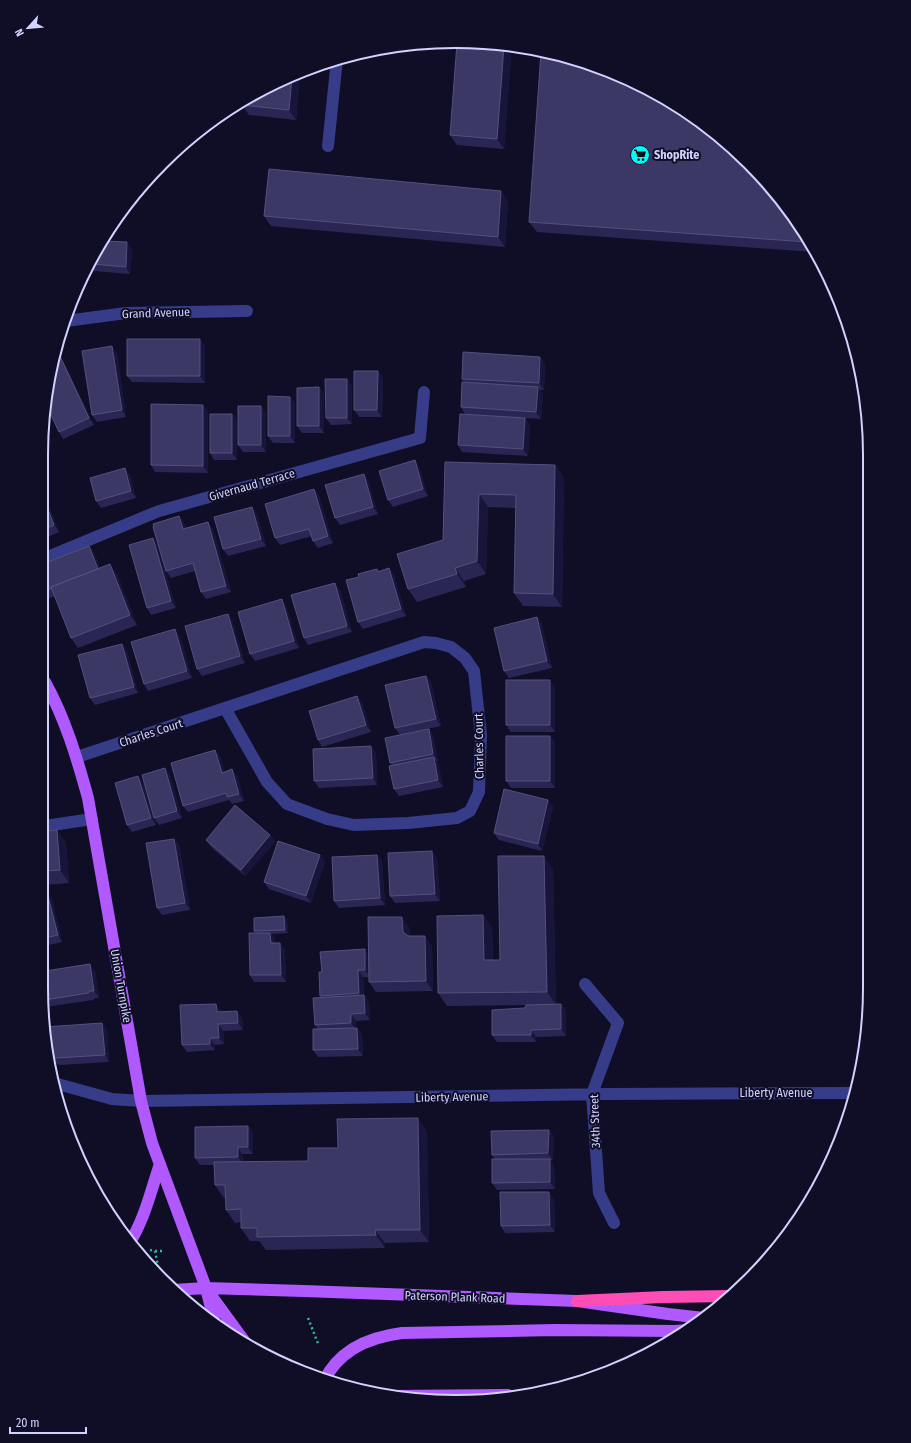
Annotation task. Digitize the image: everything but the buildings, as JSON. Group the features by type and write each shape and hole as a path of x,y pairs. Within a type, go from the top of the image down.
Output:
{"highway":[{"path":"577,1302 663,1297 721,1296"}],"main road":[{"name":"Union Turnpike","path":"48,690 62,717 77,757 92,819 141,1101 146,1122 206,1288"},
{"path":"133,1237 144,1214 160,1164"},
{"path":"206,1288 213,1315"},
{"path":"206,1288 237,1331"},
{"name":"Paterson Plank Road","path":"182,1289 206,1288 577,1302 695,1317"},
{"path":"328,1374 334,1364 369,1340 386,1335 402,1333 555,1330 674,1331"}],"street":[{"path":"328,146 337,66"},
{"name":"Grand Avenue","path":"72,320 126,314 246,311"},
{"name":"Givernaud Terrace","path":"48,556 160,511 420,438 424,392"},
{"name":"Charles Court","path":"77,757 424,642 436,643 451,647 465,658 474,671 481,736 479,792 470,811 457,818 408,823 354,825 327,819 287,804 267,782 225,708"},
{"path":"48,826 92,819"},
{"name":"34th Street","path":"585,984 618,1023 592,1094 599,1193 614,1223"},
{"name":"Liberty Avenue","path":"60,1085 112,1099 141,1101 592,1094 849,1093"}],"path":[{"path":"150,1250 162,1251"},
{"path":"155,1251 158,1266"},
{"path":"308,1318 319,1346"}],"place":[{"name":"ShopRite","path":"640,155"}]}
